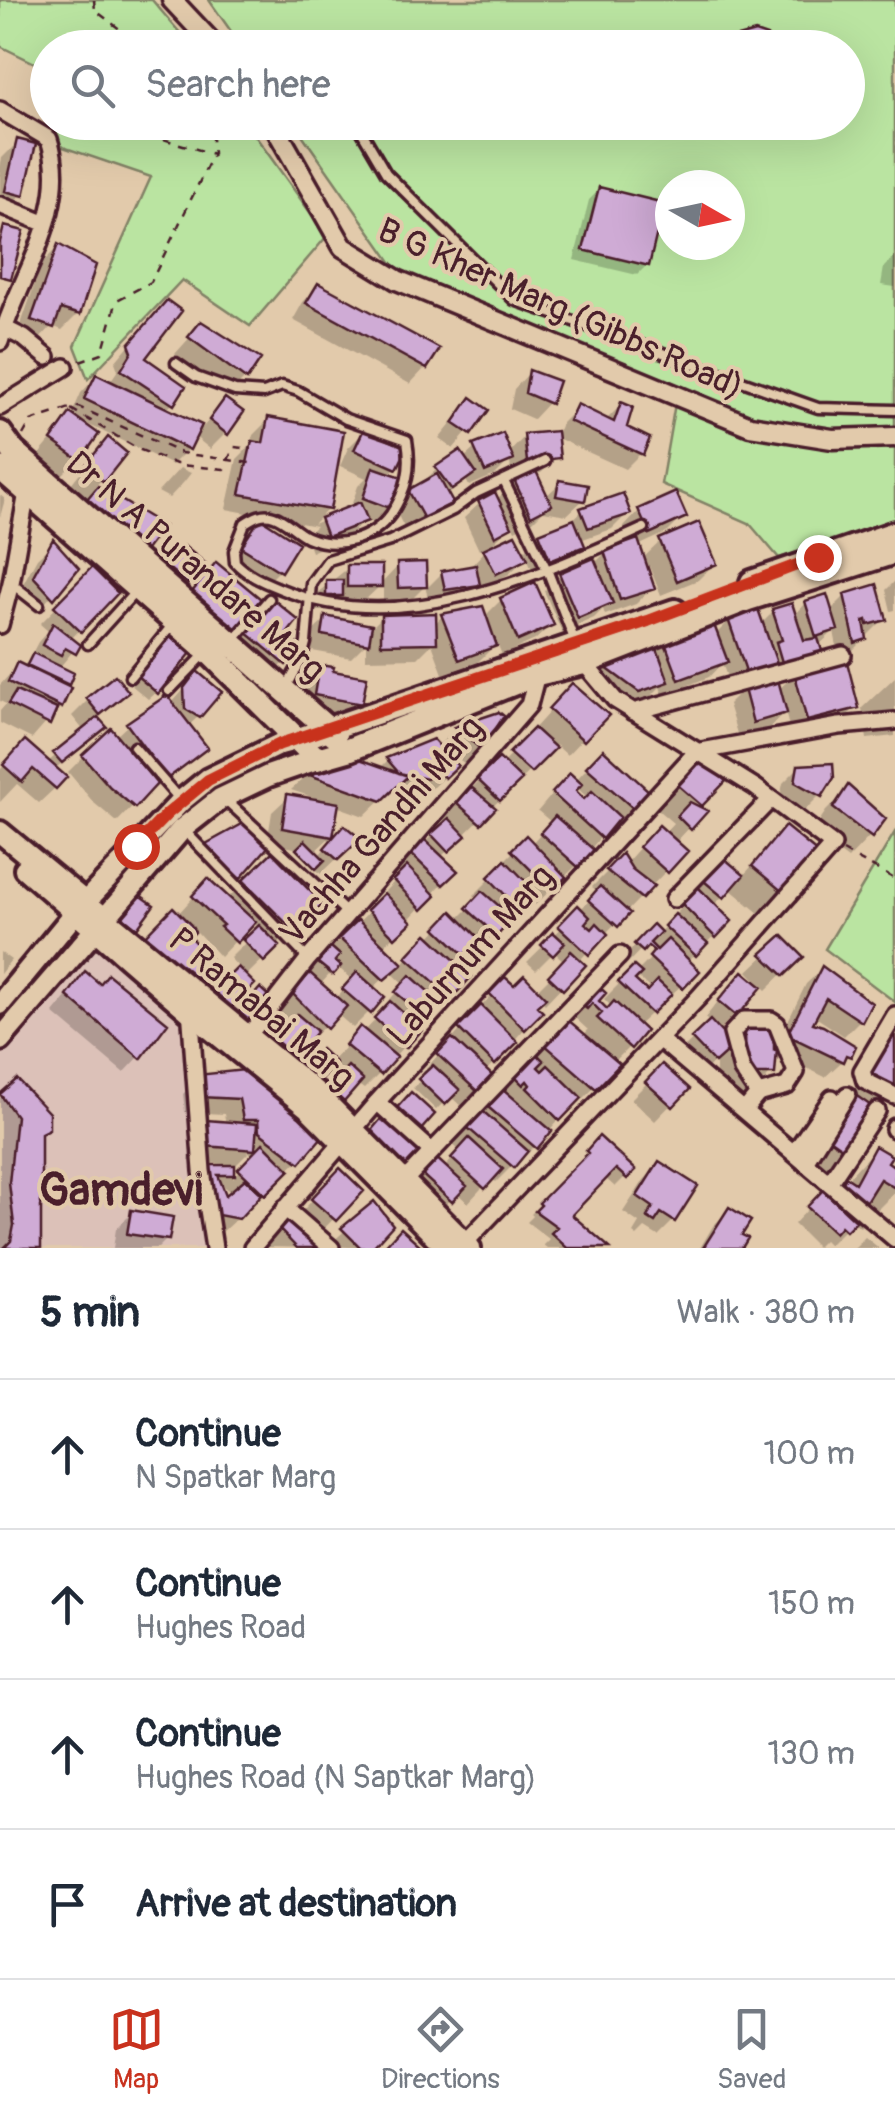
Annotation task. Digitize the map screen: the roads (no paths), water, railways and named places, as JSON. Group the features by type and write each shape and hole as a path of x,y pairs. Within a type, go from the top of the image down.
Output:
{"main road":[{"path":"4,451 28,492 173,624 219,648 317,759"},
{"name":"Dr N A Purandare Marg","path":"4,451 219,648 283,692 329,729 348,750"},
{"path":"0,1040 182,829 224,798 268,776 535,685 580,653 648,621 895,532"},
{"path":"0,1004 174,807 208,780 280,744 895,552"},
{"name":"P Ramabai Marg","path":"4,843 101,926 191,1013 243,1043"},
{"path":"114,872 133,888"},
{"name":"P Ramabai Marg","path":"101,926 189,989 243,1043 312,1100 460,1247"},
{"name":"P Ramabai Marg","path":"348,1136 404,1181 460,1247"}],"street":[{"path":"172,0 200,30"},
{"path":"0,110 30,128"},
{"path":"47,357 24,338 2,335 6,308 46,224 54,174 49,140"},
{"name":"B G Kher Marg (Gibbs Road)","path":"282,140 343,247 397,280 750,426 832,439 895,437"},
{"path":"2,210 46,224"},
{"path":"0,408 65,367"},
{"path":"0,624 28,492"},
{"path":"460,1247 659,1039 833,845 772,799 615,700 580,653"},
{"path":"633,712 843,655"},
{"name":"Vachha Gandhi Marg","path":"243,1043 308,959 529,705 535,685"},
{"path":"696,752 839,726 895,722"},
{"name":"Laburnum Marg","path":"252,1248 377,1102 696,752"},
{"path":"674,900 772,799"},
{"path":"404,1181 620,954"},
{"path":"189,989 202,1171 214,1248"},
{"path":"895,1015 862,1067 862,1074 895,1096"},
{"path":"744,1111 758,1094 781,1090 796,1072 772,1020 744,1020 732,1032 742,1070 758,1094"},
{"path":"659,1039 895,1239"},
{"path":"839,1097 820,1139 799,1158 839,1097"},
{"path":"377,1102 427,1147"},
{"path":"829,1183 876,1111"},
{"path":"820,1139 846,1157"},
{"path":"285,1208 330,1248"}],"lane":[{"path":"367,140 386,172 514,300 818,408 895,410"},
{"path":"176,363 196,377 235,391 264,393 282,386 298,391 346,418 406,440 411,463 399,502 384,524 362,538 340,544 319,540 275,516 263,514 245,522 234,551 235,562 242,570 308,600 358,607 492,592 548,572 644,528"},
{"path":"318,568 328,560 390,541 545,461"},
{"path":"504,480 548,572 580,653"},
{"path":"283,692 306,642 311,583 324,557 319,540"},
{"path":"11,583 39,605"},
{"path":"88,644 136,591"},
{"path":"170,690 269,598"},
{"path":"130,677 173,624"},
{"path":"134,747 174,807 182,829 308,959"},
{"path":"224,798 348,914"}],"district":[{"name":"Gamdevi","path":"121,1189"}]}
